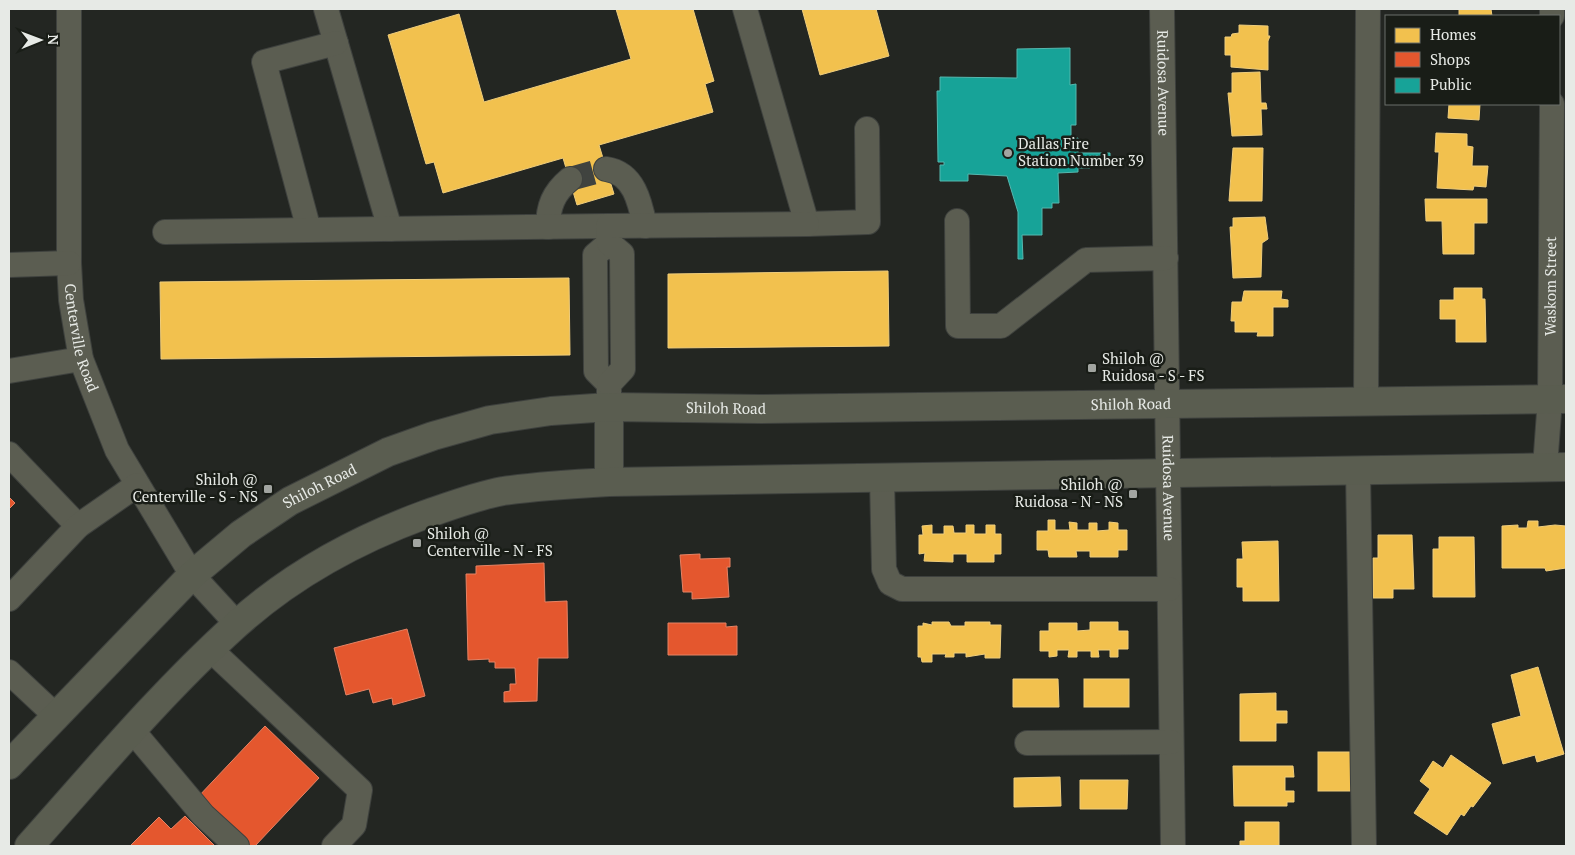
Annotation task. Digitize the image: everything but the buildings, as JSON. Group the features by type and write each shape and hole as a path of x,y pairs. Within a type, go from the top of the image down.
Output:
{"main road":[{"name":"Shiloh Road","path":"9,765 192,575 241,534 290,501 388,452 433,436 490,420 551,411 609,396 760,409 1558,399"},
{"path":"609,396 609,482"},
{"path":"29,846 132,730 237,624 290,583 341,552 400,524 461,502 502,492 562,484 609,482 1556,467"}],"street":[{"name":"Centerville Road","path":"69,9 69,263 71,300 81,359 117,450 137,485 192,575 237,624"},
{"path":"326,9 390,229"},
{"path":"746,9 807,224"},
{"name":"Ruidosa Avenue","path":"1162,9 1173,846"},
{"path":"1366,402 1368,9"},
{"path":"310,230 264,62 336,43"},
{"name":"Waskom Street","path":"1552,105 1558,399 1556,467"},
{"path":"165,232 548,228 608,235 645,226 868,222 867,128"},
{"path":"606,169 616,170 633,187 640,202 645,226"},
{"path":"548,228 548,211 554,195 570,179"},
{"path":"957,221 958,326 1001,326 1086,260 1166,258"},
{"path":"608,235 595,255 596,371 609,396"},
{"path":"9,265 69,263"},
{"path":"9,370 81,359"},
{"path":"9,454 78,526"},
{"path":"1358,470 1364,846"},
{"path":"882,478 884,569 890,583 902,589 1169,589"},
{"path":"9,598 78,526 137,485"},
{"path":"211,650 360,790 354,825 334,846"},
{"path":"9,672 56,716"},
{"path":"132,730 203,815 237,846"},
{"path":"1027,743 1171,742"}],"tunnel":[{"path":"570,179 606,169"}],"place":[{"name":"Dallas Fire Station Number 39","path":"1008,153"},
{"name":"Shiloh @ Ruidosa - S - FS","path":"1092,368"},
{"name":"Shiloh @ Centerville - S - NS","path":"268,489"},
{"name":"Shiloh @ Ruidosa - N - NS","path":"1133,494"},
{"name":"Shiloh @ Centerville - N - FS","path":"417,543"}]}
